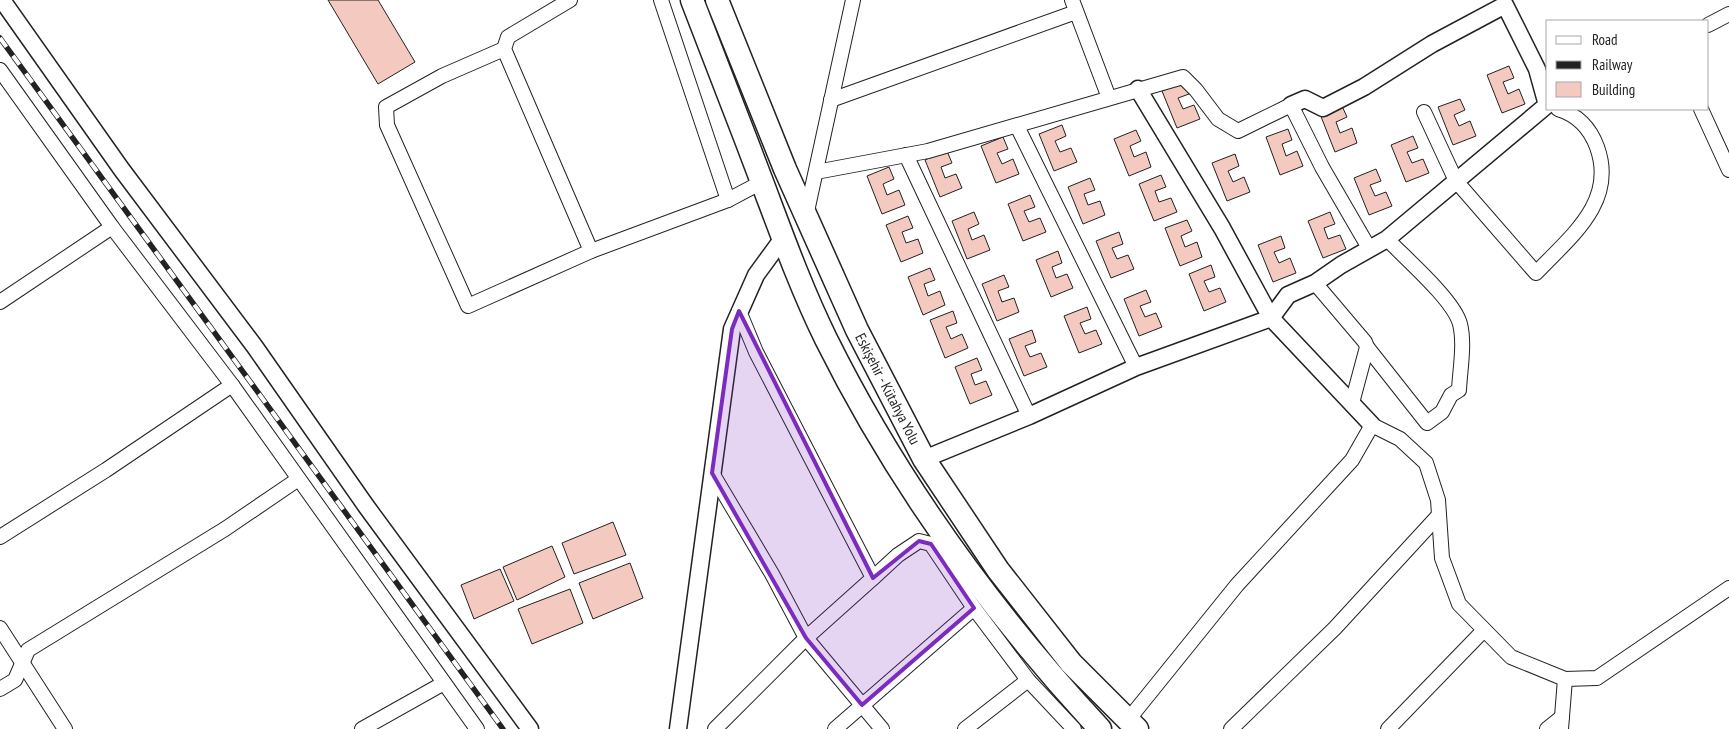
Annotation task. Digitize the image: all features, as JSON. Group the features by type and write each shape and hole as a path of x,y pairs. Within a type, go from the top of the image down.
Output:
{"highway":[{"name":"Eskişehir - Kütahya Yolu","path":"692,0 782,238 826,338 879,437 922,508 995,606 1100,729"},
{"name":"Eskişehir - Kütahya Yolu","path":"717,0 806,217 857,330 924,459 998,570 1071,663 1132,724"}],"street":[{"path":"2,0 122,170 255,347 366,506 530,729"},
{"path":"570,0 508,38 504,49 591,251"},
{"path":"662,0 728,200"},
{"path":"806,217 852,0"},
{"path":"816,172 906,155 1017,126 1183,77 1218,118 1238,131 1305,99 1323,108 1344,98 1432,44 1506,5 1546,87"},
{"path":"831,100 1074,6 1108,98"},
{"path":"1709,24 1729,14"},
{"path":"504,49 442,76 386,107 387,125 468,306 591,251 728,200 762,182"},
{"path":"0,70 112,228 232,386 297,480 477,729"},
{"path":"1138,89 1222,228 1271,318 1372,425 1400,439 1426,463 1438,500 1442,558 1459,604 1511,657 1565,679 1597,678 1729,588"},
{"path":"1291,105 1322,167 1369,248"},
{"path":"924,459 1029,416 1136,367 1271,318 1288,295 1315,283 1369,248 1387,239 1456,181 1553,110"},
{"path":"1424,112 1456,181 1536,273 1592,212 1601,188 1602,163 1591,132 1572,113 1562,110"},
{"path":"1700,110 1729,170"},
{"path":"1017,126 1136,367"},
{"path":"906,155 1029,416"},
{"path":"0,302 112,228"},
{"path":"678,729 732,329 756,275 782,238"},
{"path":"1315,283 1365,342 1427,423 1442,412 1451,395 1459,390 1461,332 1459,321 1443,296 1387,239"},
{"path":"740,311 761,361 873,578"},
{"path":"1352,403 1367,347"},
{"path":"0,537 106,470 232,386"},
{"path":"1132,724 1237,585 1352,460 1372,425"},
{"path":"712,473 772,574 806,638 882,729"},
{"path":"0,689 15,680 28,650 225,529 297,480"},
{"path":"1231,729 1335,628 1439,514"},
{"path":"715,729 806,638 898,555 919,541 931,544 974,608 1028,680 1074,729"},
{"path":"836,729 974,608"},
{"path":"0,628 22,665 65,729"},
{"path":"1388,729 1484,630"},
{"path":"1547,729 1562,723 1565,679"},
{"path":"965,729 1028,680"},
{"path":"362,729 444,683"}],"highlighted area":[{"path":"739,311 873,578 919,541 931,544 974,608 862,705 806,638 712,473 732,329"}],"building":[{"path":"328,0 378,0 415,62 378,84"},
{"path":"1509,66 1514,78 1503,82 1508,94 1519,89 1525,104 1502,113 1487,75"},
{"path":"1184,82 1189,94 1178,98 1183,109 1194,105 1200,119 1177,128 1162,91"},
{"path":"1460,99 1465,110 1454,115 1459,126 1470,121 1476,136 1453,145 1438,107"},
{"path":"1342,106 1347,117 1336,122 1340,133 1352,128 1357,143 1335,152 1320,114"},
{"path":"1062,125 1066,136 1055,141 1060,152 1071,148 1077,162 1054,171 1039,134"},
{"path":"1288,129 1292,140 1282,144 1286,156 1297,151 1303,166 1280,175 1266,137"},
{"path":"1136,130 1141,141 1130,146 1134,157 1146,152 1151,167 1129,176 1114,139"},
{"path":"1413,136 1418,148 1407,152 1412,163 1423,159 1429,173 1406,182 1391,145"},
{"path":"1003,137 1008,149 997,153 1002,164 1013,159 1019,174 996,183 981,146"},
{"path":"947,151 952,163 941,167 945,178 956,174 962,188 940,197 925,160"},
{"path":"1235,154 1239,166 1228,171 1233,182 1244,177 1250,192 1227,201 1212,163"},
{"path":"889,167 894,179 883,184 887,195 899,190 905,205 882,214 867,176"},
{"path":"1376,169 1381,181 1370,185 1375,196 1386,192 1392,206 1369,215 1354,178"},
{"path":"1161,175 1166,187 1155,191 1159,202 1171,198 1177,212 1154,221 1139,184"},
{"path":"1090,178 1095,190 1084,194 1088,205 1100,201 1105,215 1083,224 1068,187"},
{"path":"1030,195 1035,207 1024,211 1029,222 1040,218 1046,232 1023,241 1008,204"},
{"path":"974,212 979,224 968,229 972,240 984,235 990,250 967,259 952,221"},
{"path":"1330,212 1335,224 1324,228 1328,239 1340,235 1346,249 1323,258 1308,221"},
{"path":"908,216 913,228 902,232 906,243 918,239 923,253 901,262 886,225"},
{"path":"1187,220 1192,231 1181,236 1185,247 1197,242 1202,257 1180,266 1165,228"},
{"path":"1119,232 1123,244 1112,248 1117,259 1128,255 1134,269 1111,278 1096,241"},
{"path":"1281,236 1285,248 1274,252 1279,263 1290,258 1296,273 1273,282 1258,245"},
{"path":"1058,251 1062,263 1052,267 1056,278 1067,274 1073,288 1051,297 1036,260"},
{"path":"1211,265 1215,277 1204,281 1209,292 1220,288 1226,302 1204,311 1189,274"},
{"path":"930,268 935,280 924,284 928,296 940,291 945,305 923,315 908,277"},
{"path":"1004,275 1009,287 998,291 1002,302 1014,298 1019,312 997,321 982,284"},
{"path":"1146,290 1151,302 1140,306 1145,317 1156,313 1162,327 1139,336 1124,299"},
{"path":"1087,307 1091,319 1080,323 1085,334 1096,330 1102,344 1079,353 1064,316"},
{"path":"953,311 957,323 946,327 951,339 962,334 968,348 945,358 930,320"},
{"path":"1032,330 1036,342 1025,346 1030,357 1041,353 1047,367 1024,376 1009,339"},
{"path":"977,358 982,370 971,374 975,385 986,381 992,395 970,404 955,367"},
{"path":"613,522 626,555 574,574 562,543"},
{"path":"552,546 565,577 517,600 503,567"},
{"path":"630,563 643,598 593,619 579,583"},
{"path":"500,569 514,601 474,619 461,585"},
{"path":"570,589 583,623 532,644 518,609"}],"railway":[{"path":"0,38 503,729"}]}
